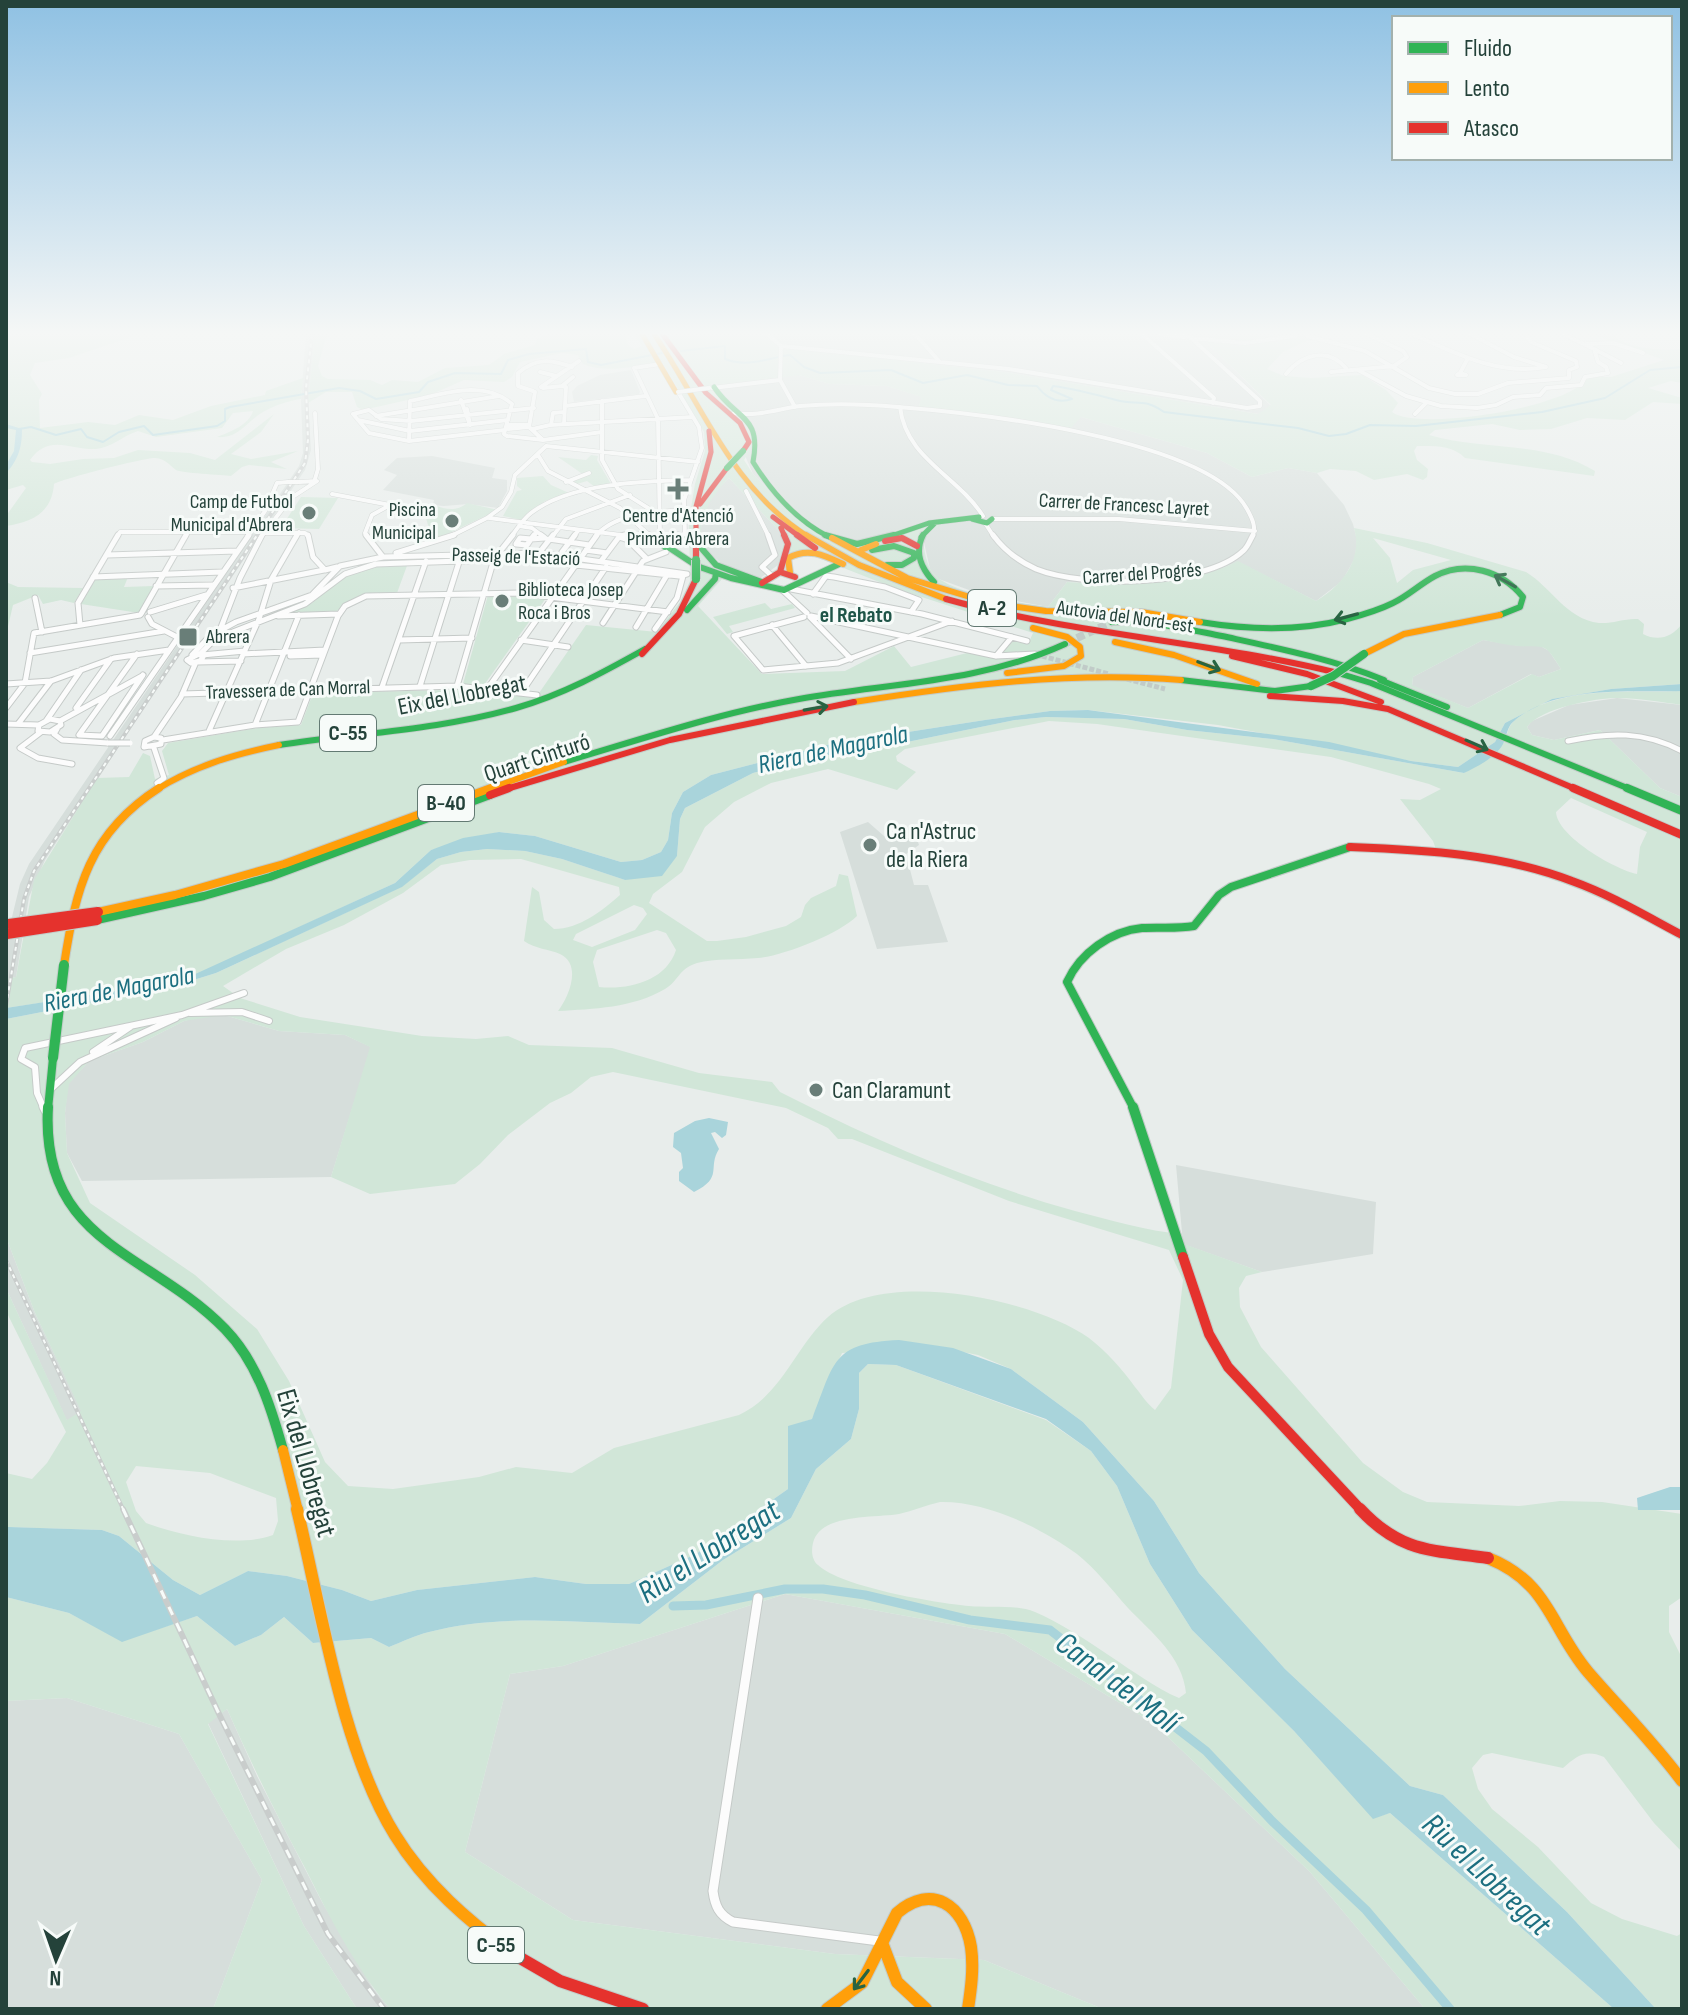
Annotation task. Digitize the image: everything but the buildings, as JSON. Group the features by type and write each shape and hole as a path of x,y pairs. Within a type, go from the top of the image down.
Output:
{"main road":[{"name":"C-55","path":"696,513 711,452 708,428"},
{"name":"Autovia del Nord-est","path":"711,428 748,490 832,551 872,571 946,599 1058,626 1248,652 1309,664 1462,717 1682,811"},
{"name":"Autovia del Nord-est","path":"719,428 755,482 799,523 866,563 922,586 1017,613 1113,631 1293,655 1393,685 1462,717"},
{"path":"696,513 705,496 749,442 745,428"},
{"path":"753,428 756,442 753,462 762,478 786,504 832,538 870,551 950,590 1030,610 1141,612 1255,631 1302,628 1390,604 1439,575 1462,569 1502,578 1516,586 1523,597 1520,607 1512,612 1404,634 1311,686 1275,691 1179,679 1094,676"},
{"path":"748,490 772,516 806,543 885,582"},
{"name":"Eix del Llobregat","path":"643,2009 591,1994 536,1970 488,1939 443,1898 404,1849 374,1796 340,1689 282,1449 253,1370 230,1335 207,1311 101,1236 70,1208 48,1161 43,1093 51,1072 75,899 85,873 110,836 131,814 170,785 204,769 285,745 458,723 527,708 599,680 628,664 645,649 671,625 688,600 689,576 696,560 693,538 696,513"},
{"path":"772,516 788,540 781,582"},
{"name":"Carrer de Francesc Layret","path":"948,521 982,519"},
{"path":"832,538 860,543 948,521"},
{"path":"870,551 898,535 948,521"},
{"path":"934,524 919,534 917,546 925,573 950,590"},
{"path":"898,535 917,546"},
{"path":"659,540 693,538 716,565 781,582"},
{"path":"659,540 720,576 781,582 837,563"},
{"path":"781,582 788,558 798,552 810,551 944,603 1071,638 1081,649 1081,656 1075,662 1060,667 870,687"},
{"path":"671,625 720,576"},
{"path":"1012,622 1161,651 1267,686 1311,686"},
{"path":"1112,622 1158,623 1285,649 1355,669 1393,685"},
{"path":"1200,623 1337,658 1420,695"},
{"path":"1051,630 1200,650 1268,664 1339,685 1682,836"},
{"path":"870,687 1003,669 1041,657 1065,644"},
{"path":"1094,676 1153,680 1265,696 1361,702 1423,721"},
{"name":"Quart Cinturó","path":"7,929 204,896 270,877 534,779 685,734 795,711 942,688 1023,678 1094,676"},
{"name":"Quart Cinturó","path":"98,916 284,864 453,800 619,745 797,699 870,687"},
{"name":"Autovia del Nord-est","path":"1586,768 1682,804"},
{"path":"1682,936 1596,890 1522,865 1465,855 1359,845 1311,858 1231,887 1219,895 1194,926 1125,932 1075,965 1067,982 1133,1106 1209,1334 1228,1367 1373,1523 1393,1540 1418,1551 1497,1561 1523,1576 1542,1596 1589,1673 1646,1732 1682,1781"},
{"path":"827,2009 861,1985 894,1915 911,1901 930,1898 948,1905 960,1917 969,1936 972,1969 968,2009"},
{"path":"883,1942 891,1979 912,2002 926,2009"}],"street":[{"path":"220,630 233,588 266,533 288,501 318,469 316,428"},
{"path":"365,428 369,433 409,441 505,430 507,436 517,439 543,440 602,432"},
{"path":"396,428 410,431 440,428"},
{"path":"470,428 471,436"},
{"path":"538,428 534,429 546,446"},
{"path":"602,428 602,460 616,485 661,514 683,510"},
{"path":"649,558 659,540 661,514 658,428"},
{"path":"693,538 683,510 698,462 701,440 697,428"},
{"name":"Carrer del Progrés","path":"901,428 927,462 966,491 1000,546 1030,566 1067,577 1099,581 1205,571 1238,557 1248,547 1255,531"},
{"path":"1051,428 1109,441 1212,477 1236,494 1247,508 1255,531"},
{"path":"409,441 410,431"},
{"path":"546,446 698,462"},
{"path":"402,553 454,535 504,508 515,489 515,475 546,446"},
{"path":"538,455 539,463"},
{"path":"528,463 539,463 566,482 620,507 687,564 689,576 655,629"},
{"path":"566,482 589,473"},
{"path":"457,686 495,556 520,524 548,502 584,491 659,480 691,480"},
{"path":"109,739 269,504 277,483 307,482"},
{"path":"748,490 775,549 775,555 762,567 781,582 808,616 851,659"},
{"path":"332,494 390,505 372,515 365,533 384,559"},
{"path":"539,553 547,539 576,513 630,495"},
{"path":"504,508 504,518"},
{"path":"488,688 599,532 607,526 654,511"},
{"path":"494,514 532,528 547,539"},
{"path":"482,521 504,518"},
{"name":"Carrer de Francesc Layret","path":"982,519 1119,519 1255,531"},
{"path":"520,524 659,540"},
{"path":"562,552 578,531"},
{"path":"80,625 78,603 120,532 250,532"},
{"path":"141,614 188,532"},
{"path":"266,533 299,532 309,536 313,557 325,570"},
{"path":"209,731 260,616 271,580 299,532"},
{"path":"537,532 531,539 569,542 607,553"},
{"path":"601,561 620,536"},
{"path":"603,623 640,568 652,562 627,537"},
{"path":"107,555 237,551"},
{"name":"Passeig de l'Estació","path":"201,655 215,639 260,616 269,616 316,598 348,573 402,553 601,561 689,576"},
{"name":"Passeig de l'Estació","path":"192,655 220,630 312,595 340,566 384,559 426,561 539,553 606,567 640,568 667,575 689,576"},
{"path":"420,686 460,559"},
{"path":"382,687 426,561"},
{"path":"233,588 340,566 349,568 348,573 334,571"},
{"path":"521,693 606,567"},
{"path":"93,577 222,572"},
{"path":"636,627 667,575"},
{"path":"813,594 826,576 834,577 885,587 919,600 911,612"},
{"path":"781,582 813,594 952,621 1027,641"},
{"path":"156,586 213,585"},
{"path":"154,737 163,740 209,731 298,722 339,614 353,601 366,596 485,592 551,596 668,612"},
{"path":"6,708 25,683 34,633 151,613 206,595"},
{"path":"35,598 42,632"},
{"path":"146,605 151,613"},
{"path":"151,613 147,620 177,637"},
{"path":"269,616 339,614"},
{"path":"255,725 299,615"},
{"path":"952,621 910,635 851,659 763,670 734,636 808,616 910,635 996,656 1035,654"},
{"path":"772,625 806,666"},
{"path":"30,653 164,631"},
{"path":"996,656 1012,637"},
{"path":"399,640 472,638"},
{"path":"521,640 568,647"},
{"path":"6,684 51,681 111,659 169,650"},
{"path":"243,656 197,662 187,660 192,655 324,653"},
{"path":"137,654 79,735 102,736 143,675"},
{"path":"60,721 61,725 54,734 62,740 109,739 143,743 154,737 182,694 201,655"},
{"path":"74,711 111,659"},
{"path":"46,721 60,721 156,668"},
{"path":"6,724 39,725 46,721 81,670"},
{"path":"18,724 51,681"},
{"name":"Travessera de Can Morral","path":"182,694 457,686 537,695"},
{"path":"39,725 37,729 41,732"},
{"path":"57,729 41,732 20,748 38,758 72,764"},
{"path":"1568,741 1599,734 1645,735 1682,751"},
{"path":"143,743 144,747 154,748 163,740"},
{"path":"154,748 164,778 157,783"},
{"path":"87,1057 138,1038 182,1015 244,993"},
{"path":"131,1026 63,1073 43,1093 35,1067 21,1059 25,1048 182,1015 207,1011 242,1012 269,1021"},
{"path":"51,1072 63,1073"},
{"path":"758,1598 713,1891 715,1905 723,1917 733,1922 883,1942"}],"shaded area":[{"path":"302,428 310,428 311,450 305,470 176,659 45,860 29,897 16,977 6,979 6,952 12,917 20,884 29,864 299,466 303,453"},
{"path":"733,428 1120,428 1207,453 1252,477 1288,468 1317,473 1344,505 1353,524 1357,540 1355,558 1342,581 1316,601 1238,562 1200,576 1108,584 1067,582 1048,607 980,594 936,578 930,569 923,538 937,526 861,540 831,541 790,512 753,474"},
{"path":"432,456 495,468 492,478 507,480 507,491 498,508 468,504 433,505 434,500 383,490 397,475 384,470 397,458"},
{"path":"729,478 785,537 778,565 759,579 727,568 706,550 700,536 703,513 712,495"},
{"path":"1483,640 1520,646 1537,644 1549,651 1561,669 1539,677 1531,674 1468,708 1412,686 1413,677"},
{"path":"1617,698 1682,705 1682,797 1660,788 1600,730 1554,740 1532,735 1527,727 1532,721 1569,705"},
{"path":"868,822 884,836 917,839 919,845 906,854 914,885 928,885 948,942 877,949 840,832"},
{"path":"224,1015 279,1031 345,1035 371,1047 331,1177 82,1181 67,1153 65,1113 68,1084 89,1061 143,1042 184,1021"},
{"path":"1176,1165 1376,1202 1373,1254 1262,1272 1183,1244"},
{"path":"6,1237 35,1313 82,1412 67,1421 6,1288"},
{"path":"785,1594 1005,1634 1153,1723 1310,1872 1425,2009 1103,2009 984,1960 835,1954 573,1920 465,1852 510,1674 563,1666"},
{"path":"67,1698 179,1734 262,1880 213,2009 6,2009 6,1701"},
{"path":"227,1709 257,1776 322,1902 373,1988 390,2009 357,2009 304,1926 208,1723"}],"green space":[{"path":"6,428 222,428 156,437 138,431 96,449 52,445 37,452 30,460 50,464 114,458 138,450 190,453 215,460 256,428 264,428 231,454 251,459 298,451 271,462 287,469 249,465 231,476 179,471 155,458 104,469 54,484 45,509 25,522 6,526 6,516 26,488 23,485 6,490"},
{"path":"243,428 231,435 217,437"},
{"path":"702,428 747,428 752,446 744,460 753,474 790,512 831,541 861,540 938,519 943,524 923,538 929,566 943,581 971,592 1048,607 1067,582 1132,584 1176,580 1238,561 1316,601 1342,579 1353,561 1356,551 1354,528 1427,543 1526,572 1568,609 1587,620 1604,623 1638,619 1644,624 1643,634 1654,638 1669,635 1682,624 1682,684 1611,689 1552,699 1505,723 1495,742 1458,767 1218,725 1088,710 1050,711 831,744 711,775 683,792 672,813 668,840 661,852 642,860 621,862 535,836 499,832 431,850 395,883 180,982 6,1008 6,979 16,977 34,880 97,778 129,777 143,753 150,756 155,779 169,775 162,751 168,743 258,728 301,725 313,693 456,690 537,696 586,625 657,632 680,602 690,581 689,520 705,451","holes":["729,478 785,537 779,555 803,552 897,589 1033,633 1028,644 1013,641 998,658 971,652 911,667 894,646 845,671 762,674 698,606 731,569 706,549 701,526 710,502","1373,538 1451,560 1413,570 1397,583 1390,558","1483,640 1544,648 1561,669 1539,677 1532,674 1468,708 1412,685 1413,677"]},
{"path":"1120,428 1454,428 1435,430 1429,435 1535,450 1576,461 1595,471 1594,476 1465,458 1449,448 1417,446 1414,451 1417,460 1428,469 1427,477 1423,480 1407,474 1374,480 1356,471 1330,469 1317,473 1288,468 1252,477 1207,453"},
{"path":"1511,428 1554,428 1551,429"},
{"path":"591,455 598,456 597,460 611,484 595,487 587,481 577,484 571,481 584,475 558,457 586,460"},
{"path":"543,476 551,485 569,493 545,501 521,520 503,516 517,491 522,490 517,486 517,478"},
{"name":"Camp de Futbol Municipal d'Abrera","path":"301,497 338,498 319,529 281,528"},
{"name":"Piscina Municipal","path":"467,503 498,510 439,538 426,518 419,515 437,506 452,509"},
{"path":"408,563 397,593 358,597 335,612 279,614 312,603 346,575 379,565"},
{"path":"95,577 128,577 124,587 154,586 139,613 81,604"},
{"path":"6,582 18,587 83,588 74,603 61,600 43,604 38,595 13,605 6,635"},
{"path":"488,595 546,598 484,685 463,684"},
{"path":"765,603 771,609 792,604 795,608 729,626 733,632 727,634 713,617"},
{"path":"1682,691 1682,705 1608,698 1556,709 1527,727 1532,735 1554,740 1600,730 1660,788 1682,797 1682,941 1616,906 1565,884 1506,867 1438,855 1433,841 1400,799 1420,800 1441,789 1429,784 1331,757 1097,724 1049,721 905,749 896,756 897,761 916,772 897,790 828,769 771,783 734,802 705,827 682,872 653,894 649,903 707,941 746,937 786,926 801,917 811,898 836,886 839,874 848,876 857,916 824,937 781,953 697,963 665,989 640,1000 558,1011 569,990 571,966 560,954 524,941 532,887 539,892 544,920 554,929 572,926 598,913 620,895 619,887 521,859 470,860 441,865 403,893 344,925 286,949 223,986 240,998 300,1017 422,1036 476,1039 508,1036 529,1045 612,1048 699,1073 772,1082 780,1092 798,1101 934,1163 1075,1211 1142,1228 1182,1234 1184,1244 1262,1272 1246,1276 1239,1288 1240,1307 1261,1347 1363,1463 1403,1492 1427,1502 1519,1506 1560,1501 1602,1502 1682,1514 1682,1597 1669,1606 1669,1632 1682,1658 1682,1852 1654,1823 1604,1757 1582,1755 1563,1768 1492,1753 1483,1755 1472,1768 1478,1789 1492,1809 1538,1847 1591,1903 1622,1919 1677,1936 1682,1933 1682,2009 1656,2009 1567,1912 1443,1795 1410,1786 1285,1669 1199,1573 1154,1501 1083,1422 1011,1369 978,1355 932,1346 842,1353 812,1419 788,1427 788,1489 696,1554 629,1584 586,1584 535,1577 417,1590 371,1601 287,1576 248,1571 200,1595 173,1580 119,1536 102,1530 6,1527 6,1473 32,1479 47,1463 66,1432 6,1311 6,1288 67,1420 81,1411 35,1313 6,1237 6,1019 171,987 216,973 401,887 437,859 461,852 487,849 525,851 562,859 625,880 677,856 680,819 685,808 753,773 819,756 863,751 1015,720 1046,717 1124,719 1187,730 1273,739 1464,773 1496,752 1514,721 1531,709 1551,701 1594,693","holes":["1571,798 1647,832 1640,847 1637,874 1602,859 1576,841 1559,821 1556,812","634,905 643,908 647,914 635,930 592,947 573,940 576,934","657,930 666,933 676,950 671,961 655,976 634,985 611,988 599,987 593,962 597,950","224,1015 279,1031 345,1035 370,1047 331,1177 370,1194 455,1184 508,1135 550,1103 571,1093 591,1077 613,1072 786,1108 828,1128 838,1139 852,1139 1009,1201 1169,1250 1183,1280 1171,1388 1155,1410 1120,1367 1089,1338 1033,1311 959,1294 921,1291 884,1294 853,1302 828,1317 777,1383 754,1406 739,1415 614,1448 572,1473 516,1467 479,1477 393,1489 348,1486 325,1462 289,1381 257,1329 195,1275 90,1203 67,1153 65,1113 69,1084 89,1061 143,1042 184,1021","136,1466 210,1473 276,1498 278,1521 273,1535 258,1539 209,1539 146,1523 136,1511 126,1482"]},
{"path":"868,1364 896,1365 1046,1420 1091,1451 1117,1486 1150,1564 1192,1630 1294,1731 1373,1818 1390,1813 1614,2009 1425,2009 1310,1872 1153,1723 1005,1634 785,1594 563,1666 510,1674 465,1852 573,1920 835,1954 984,1960 1103,2009 390,2009 365,1976 333,1923 227,1709 208,1724 304,1926 357,2009 213,2009 262,1880 179,1734 67,1698 6,1701 6,1597 69,1613 122,1641 197,1616 235,1646 261,1635 284,1617 313,1643 371,1638 389,1647 429,1632 481,1623 534,1620 640,1624 723,1560 791,1518 816,1469 851,1439 859,1409 859,1373","holes":["940,1502 958,1503 1012,1518 1046,1534 1077,1554 1172,1656 1186,1693 1179,1698 1170,1694 1070,1630 1035,1612 1011,1607 954,1604 890,1593 830,1573 813,1558 813,1543 826,1526 850,1519 899,1514"]}],"water":[{"path":"1682,684 1682,691 1594,693 1550,701 1534,708 1552,699 1611,689"},
{"name":"Riera de Magarola","path":"1088,710 1329,742 1411,761 1458,767 1495,742 1505,723 1529,711 1511,724 1496,753 1464,773 1273,739 1187,730 1124,719 1046,717 1015,720 863,751 819,756 753,773 685,808 680,819 677,856 662,876 625,880 562,859 525,851 487,849 461,852 437,859 402,887 216,973 171,987 6,1019 6,1008 180,981 395,883 431,850 463,838 499,832 535,836 621,862 642,860 661,852 668,840 672,813 683,792 711,775 831,744 1050,711"},
{"path":"709,1118 728,1122 726,1135 722,1138 715,1132 711,1133 719,1149 712,1177 694,1192 679,1181 679,1172 683,1168 681,1153 673,1147 674,1133 695,1121"},
{"name":"Riu el Llobregat","path":"899,1340 953,1348 1011,1369 1083,1422 1154,1501 1199,1573 1285,1669 1410,1786 1443,1795 1567,1912 1656,2009 1614,2009 1390,1813 1373,1819 1294,1731 1192,1630 1150,1564 1117,1486 1091,1451 1046,1419 896,1365 868,1364 859,1373 859,1409 851,1439 816,1469 791,1518 723,1560 640,1624 534,1620 481,1623 429,1632 389,1647 371,1638 313,1643 284,1617 261,1635 235,1646 197,1616 122,1642 69,1613 6,1597 6,1527 102,1530 119,1536 173,1580 200,1595 248,1571 287,1576 371,1601 417,1590 535,1577 586,1584 629,1584 696,1554 788,1489 788,1426 812,1419 832,1369 848,1351 860,1345"},
{"path":"1670,1487 1682,1487 1682,1510 1638,1510 1637,1498"}],"waterway":[{"path":"6,470 17,451 19,429 15,428"},
{"path":"19,429 25,428"},
{"path":"34,428 56,435 81,429 87,437 103,442 119,432 136,428"},
{"path":"146,428 153,435 203,428"},
{"path":"1298,428 1329,436 1362,428"},
{"name":"Canal del Molí","path":"673,1606 706,1605 785,1589 823,1589 865,1595 970,1620 1050,1630 1206,1751 1272,1821 1366,1910 1450,2009"}],"tunnel":[{"path":"1066,643 1112,622"},
{"path":"1042,656 1109,674"},
{"path":"1127,679 1165,689"}],"railway":[{"path":"6,1006 24,899 34,871 305,463 308,428"},
{"path":"6,1260 124,1511"},
{"path":"123,1509 220,1716 328,1934 384,2009"}],"traffic: fast":[{"path":"751,428 757,442 753,462 771,488 811,527 842,542 866,543 929,523 979,517"},
{"path":"727,468 743,451"},
{"path":"972,519 987,523 992,519"},
{"path":"934,524 926,530 918,545 919,560 934,582"},
{"path":"665,547 662,537 653,537 666,549 681,558 714,573 784,590 839,564"},
{"path":"663,542 686,540 696,546"},
{"path":"696,542 716,565 764,583"},
{"path":"872,550 894,546 914,553 914,558 902,565 887,565"},
{"path":"696,560 696,579"},
{"path":"1200,622 1273,629 1322,624 1393,603 1436,575 1462,569 1492,573 1517,589 1523,597 1520,607 1500,615"},
{"path":"687,610 715,579 716,573"},
{"path":"1112,622 1164,625 1259,644 1322,659 1384,680"},
{"path":"564,762 768,705 969,676 1003,668 1065,644"},
{"path":"279,745 428,726 516,708 566,690 645,649"},
{"path":"1311,686 1333,676 1364,654"},
{"path":"1338,673 1371,683 1682,811"},
{"path":"1181,680 1275,691 1311,686"},
{"path":"1380,680 1447,707"},
{"path":"97,920 204,896 270,877 490,795"},
{"path":"1183,1257 1133,1106 1067,982 1086,955 1116,935 1136,929 1194,926 1219,895 1231,887 1350,847"},
{"path":"53,1058 64,965"},
{"path":"53,1058 48,1146 54,1174 67,1200 84,1222 106,1242 204,1310 225,1329 246,1356 262,1386 283,1450"}],"traffic: slow":[{"path":"709,428 736,470 756,494 804,534 859,565 946,599"},
{"path":"832,538 907,578 962,597 1046,611 1141,612 1200,622"},
{"path":"861,550 876,544"},
{"path":"790,573 788,558 802,552 816,553 843,564"},
{"path":"1364,654 1404,634 1500,615"},
{"path":"1007,673 1064,666 1081,656 1080,647 1067,637 1033,628"},
{"path":"1115,642 1174,655 1257,684"},
{"path":"854,702 976,684 1058,677 1181,680"},
{"path":"64,965 73,910 85,870 107,834 126,813 172,781 197,769 279,745"},
{"path":"98,912 175,895 284,864 564,762"},
{"path":"283,1450 345,1707 374,1794 395,1835 434,1886 515,1955"},
{"path":"1488,1558 1510,1567 1535,1588 1586,1670 1650,1738 1682,1781"},
{"path":"827,2009 850,1995 862,1983 897,1913 906,1905 928,1898 937,1899 953,1909 967,1931 972,1956 968,2009"},
{"path":"883,1945 888,1965 902,1990 926,2009"}],"traffic: jam":[{"path":"743,428 749,442 743,451"},
{"path":"696,560 696,507 711,452 709,431"},
{"path":"700,504 727,468"},
{"path":"773,517 815,548"},
{"path":"780,572 788,544 781,528"},
{"path":"885,541 902,538 917,546"},
{"path":"762,583 780,572 795,577"},
{"path":"642,654 679,614 696,579"},
{"path":"946,599 1043,623 1241,652 1338,673"},
{"path":"1232,656 1307,674 1381,702"},
{"path":"1270,696 1343,701 1388,709 1682,835"},
{"path":"490,795 579,765 670,740 761,718 854,702"},
{"path":"1350,847 1454,854 1530,868 1588,887 1682,935"},
{"path":"9,924 98,912"},
{"path":"7,934 97,920"},
{"path":"1183,1257 1209,1334 1228,1367 1373,1523 1407,1546 1488,1558"},
{"path":"515,1955 560,1981 643,2009"}],"place":[{"name":"Centre d'Atenció Primària Abrera","path":"678,489"},
{"name":"Camp de Futbol Municipal d'Abrera","path":"309,513"},
{"name":"Piscina Municipal","path":"452,521"},
{"name":"Biblioteca Josep Roca i Bros","path":"502,601"},
{"name":"Abrera","path":"188,637"},
{"name":"Ca n'Astruc de la Riera","path":"870,845"},
{"name":"Can Claramunt","path":"816,1090"}],"district":[{"name":"el Rebato","path":"856,615"}]}
